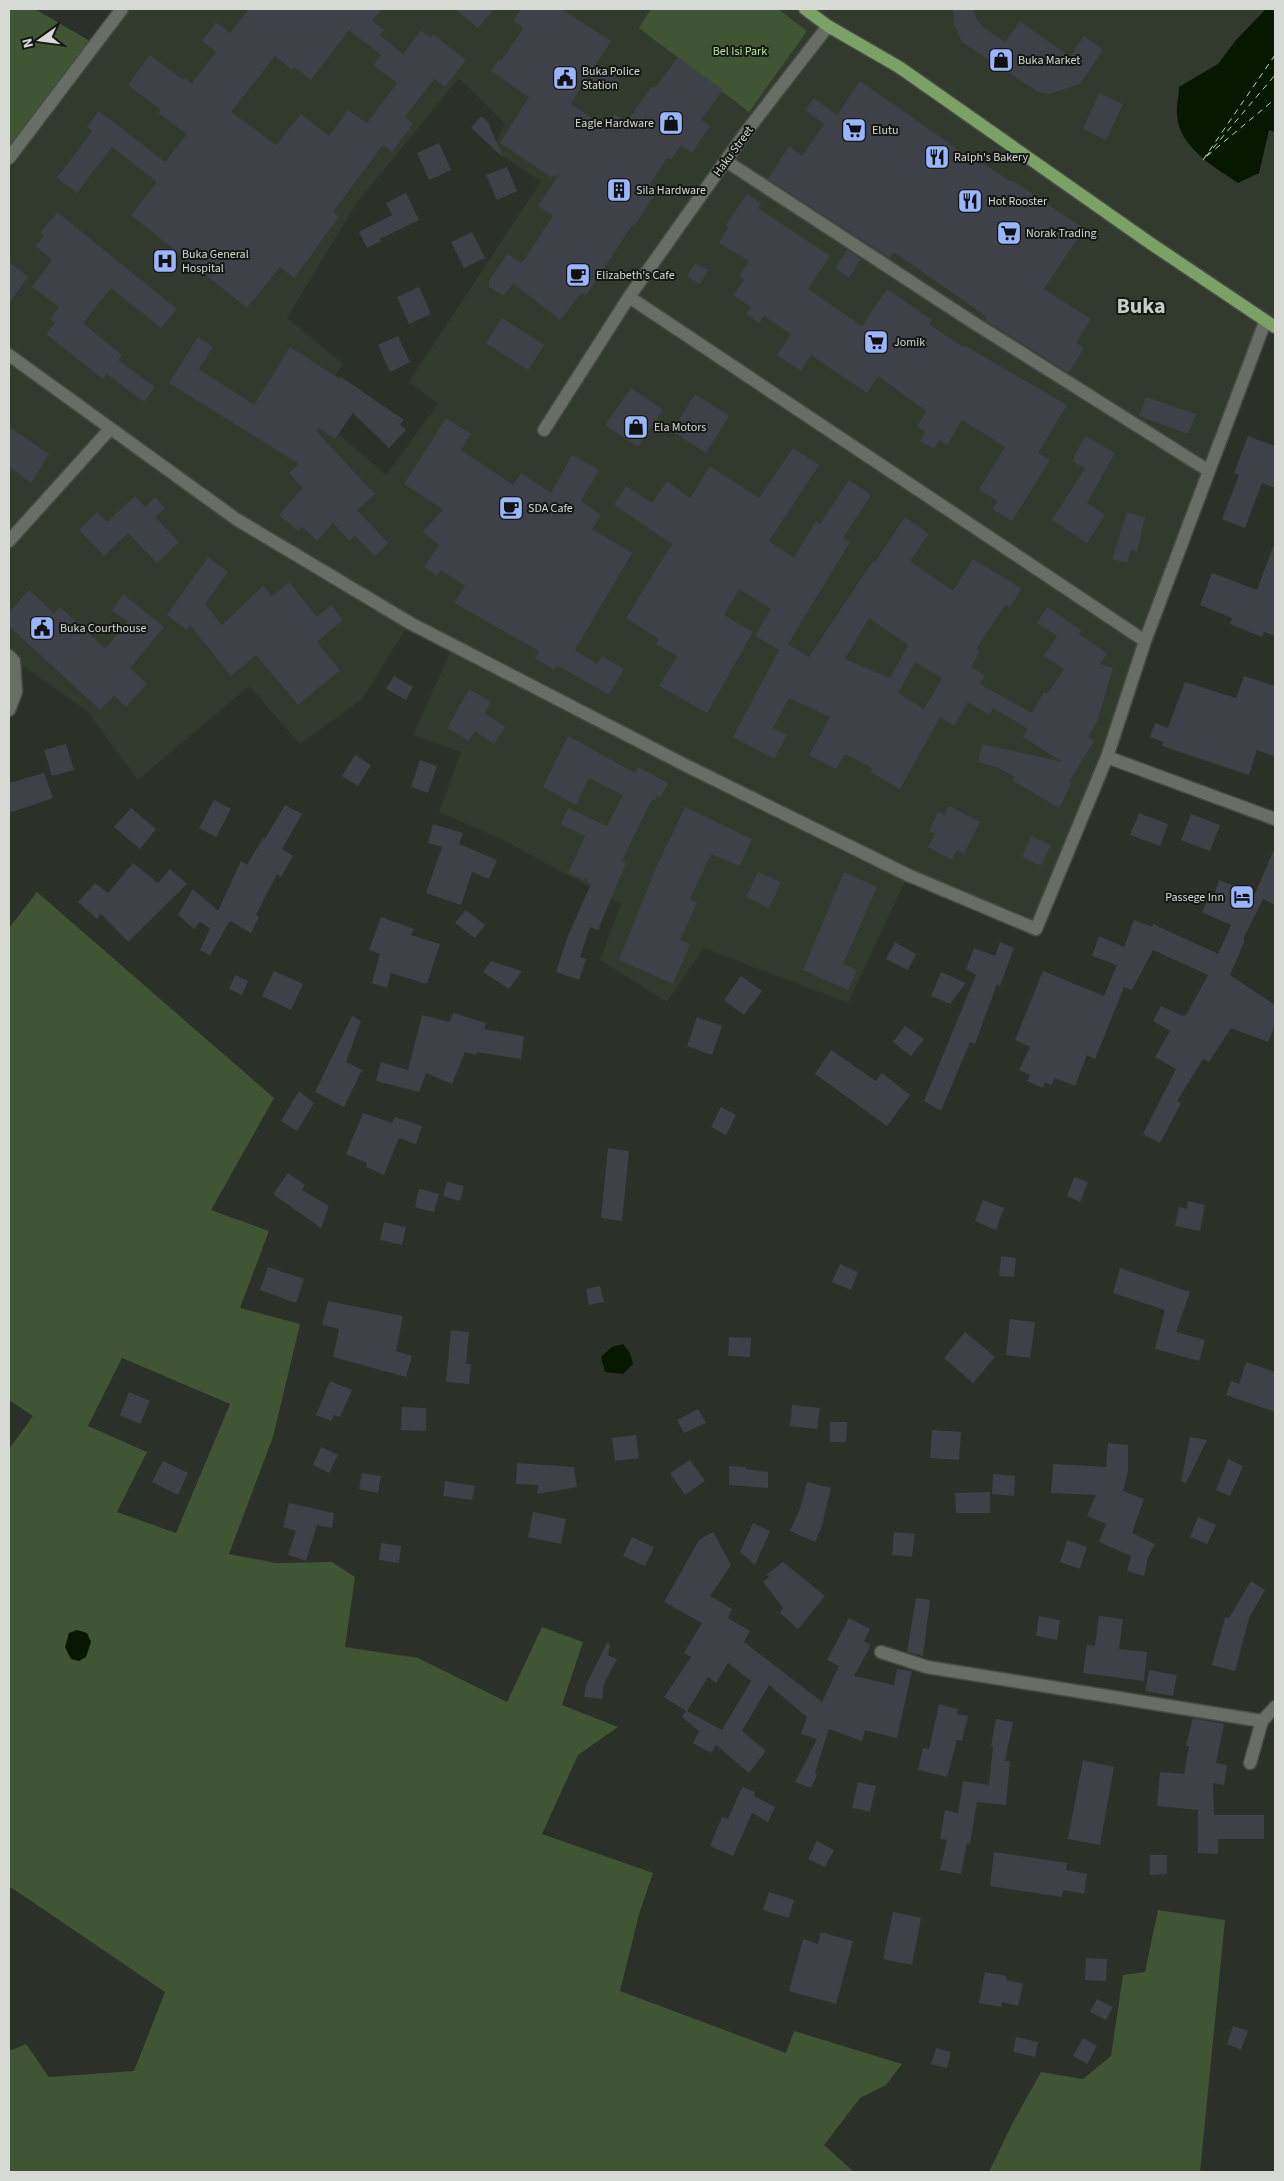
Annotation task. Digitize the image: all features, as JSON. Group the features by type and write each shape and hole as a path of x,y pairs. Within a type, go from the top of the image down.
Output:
{"main road":[{"path":"805,9 828,26 899,67 1270,324"}],"street":[{"path":"9,158 122,9"},
{"name":"Haku Street","path":"544,430 629,297 726,161 828,26"},
{"path":"726,161 974,323 1209,471"},
{"path":"629,297 1145,641"},
{"path":"9,355 236,519 410,623 687,766 908,875 1036,929 1107,758 1145,641 1209,471 1270,324"},
{"path":"9,541 110,429"},
{"path":"9,656 14,661 16,692 9,710"},
{"path":"1107,758 1275,819"},
{"path":"881,1652 927,1666 1262,1721"},
{"path":"1250,1763 1262,1721 1275,1707"}],"shaded area":[{"path":"122,9 1266,9 1237,39 1218,64 1179,87 1259,173 1269,129 1275,132 1275,327 1265,322 1036,929 908,875 848,1003 704,948 667,1002 600,960 621,904 501,839 439,812 461,752 413,735 454,644 410,623 361,700 300,744 249,686 138,780 87,711 9,656 9,158","holes":["459,78 505,124 492,149 541,181 409,382 438,404 386,475 319,418 324,392 343,364 287,318 356,204"]},
{"path":"1266,9 1275,9 1275,132 1269,130 1259,173 1238,183 1199,155 1184,137 1177,115 1179,87 1218,64 1237,39"},
{"path":"623,1344 630,1353 633,1364 623,1374 605,1372 601,1357 612,1347"},
{"path":"77,1630 87,1633 91,1642 86,1657 79,1661 71,1659 65,1647 69,1633"}],"green space":[{"path":"9,9 35,9 95,44 9,158"},
{"name":"Bel Isi Park","path":"651,9 778,9 807,31 749,112 639,28"},
{"path":"37,892 274,1098 211,1210 269,1231 240,1308 300,1324 273,1437 229,1554 276,1563 332,1562 355,1577 345,1647 418,1658 507,1702 542,1627 583,1642 562,1705 618,1727 578,1755 542,1834 653,1873 639,1914 620,1991 786,2053 794,2031 902,2064 886,2085 860,2098 824,2145 854,2172 9,2172 9,2051 26,2044 49,2077 134,2071 165,1992 12,1888 9,1888 9,1449 33,1416 9,1400 9,928","holes":["122,1358 230,1404 176,1533 117,1512 147,1452 88,1426"]},
{"path":"1158,1910 1225,1920 1200,2172 989,2172 1012,2124 1041,2072 1083,2079 1111,2056 1123,1975 1145,1972"}],"building":[{"path":"249,9 382,9 372,21 384,30 380,35 403,54 421,30 431,38 433,34 466,60 445,87 434,79 405,117 413,124 392,152 383,145 333,212 339,217 294,278 280,267 247,308 131,215 157,182 112,147 77,193 57,178 92,131 87,127 99,111 165,162 187,134 158,113 161,110 128,85 150,55 183,80 185,78 192,83 216,52 202,41 216,22 230,33","holes":["349,30 381,55 373,65 397,83 367,123 348,110 329,136 301,114 276,145 231,112 275,56 292,70 294,67 311,80"]},
{"path":"455,9 494,9 478,28"},
{"path":"521,9 561,9 611,41 596,64 620,80 611,92 588,76 571,104 607,128 615,114 627,122 652,86 655,88 678,57 723,90 701,120 710,126 692,153 681,145 671,160 667,158 650,184 658,190 634,226 632,225 586,296 581,293 560,320 513,283 504,296 489,287 489,281 507,254 522,263 553,216 538,206 559,174 551,177 500,143 529,97 491,71 499,59 502,60 523,28 513,21"},
{"path":"953,9 973,9 977,20 983,27 1005,42 1020,21 1070,57 1084,36 1103,50 1080,84 1049,94 1038,92 962,42 954,24"},
{"path":"860,81 969,157 970,154 1011,182 1012,180 1084,229 1044,289 1091,319 1076,343 1084,348 1069,373 985,320 987,317 894,252 890,258 768,179 789,146 802,156 824,124 805,110 814,98 837,115"},
{"path":"1099,93 1123,104 1106,140 1083,129"},
{"path":"481,116 488,122 503,157 471,128"},
{"path":"439,143 451,170 429,180 417,153"},
{"path":"507,167 517,191 497,200 486,175"},
{"path":"406,193 419,220 380,239 381,241 367,248 359,232 392,215 386,203"},
{"path":"747,194 761,203 758,208 830,256 808,289 862,326 887,289 932,320 929,324 963,347 964,345 1067,405 1038,453 1050,460 1012,521 992,509 998,501 979,490 1005,447 962,420 947,445 939,440 934,449 920,441 925,432 917,427 926,411 878,376 867,393 811,355 801,371 777,355 791,334 764,316 759,323 746,314 751,307 733,295 744,280 739,276 749,261 719,243 728,227 726,225"},
{"path":"57,212 177,309 161,328 111,288 83,323 122,355 118,360 155,387 144,402 107,374 103,379 46,334 55,323 50,319 59,307 32,287 52,260 35,246 44,236 40,233"},
{"path":"472,232 485,258 464,268 451,242"},
{"path":"847,250 861,259 849,278 835,268"},
{"path":"9,262 28,277 9,303"},
{"path":"695,263 708,270 700,284 687,277"},
{"path":"419,287 431,314 409,324 397,297"},
{"path":"502,318 544,345 528,370 486,343"},
{"path":"398,336 410,362 390,372 378,345"},
{"path":"198,337 213,347 199,369 254,405 290,347 340,379 341,377 404,420 400,424 406,430 389,448 353,413 335,439 319,428 316,431 375,494 357,510 388,543 375,556 355,536 349,541 333,523 317,541 302,527 298,531 279,515 302,488 289,473 299,464 169,383"},
{"path":"631,388 663,410 638,447 605,425"},
{"path":"695,394 729,416 706,453 672,431"},
{"path":"1146,397 1196,414 1188,434 1139,416"},
{"path":"446,418 471,434 461,450 513,485 521,473 551,493 572,455 599,470 581,501 601,515 592,529 632,553 575,650 597,664 602,656 624,669 609,695 557,665 554,670 535,658 539,651 454,603 465,586 441,570 437,576 424,567 439,545 423,532 443,509 404,484"},
{"path":"9,427 49,454 31,483 9,466"},
{"path":"1085,436 1115,453 1087,503 1105,515 1087,543 1052,520 1085,468 1072,461"},
{"path":"1248,436 1275,446 1275,488 1262,483 1245,528 1222,519 1239,475 1234,473"},
{"path":"793,448 819,465 769,541 794,558 816,521 820,524 849,480 871,495 843,538 850,542 788,644 809,657 873,561 875,562 905,517 929,534 910,561 953,591 973,559 1021,588 1010,608 1005,605 976,649 980,651 971,667 985,675 980,684 1032,713 1044,692 1047,694 1064,669 1044,656 1057,636 1037,623 1047,607 1081,630 1079,634 1107,653 1100,664 1113,668 1097,722 1088,737 1094,741 1069,782 1072,783 1059,808 1013,781 1015,777 997,767 978,762 982,744 1063,762 1023,737 1028,729 993,708 989,715 968,702 954,726 940,717 900,789 870,772 872,768 845,754 836,769 809,755 830,717 789,698 773,728 787,735 774,759 733,737 779,650 755,636 771,609 739,589 724,615 753,632 707,713 659,686 677,656 656,644 659,639 626,618 672,544 614,505 626,486 652,503 667,481 690,498 710,466 759,498","holes":["869,618 908,645 890,678 845,659","915,662 942,678 924,709 898,693"]},
{"path":"135,496 145,507 155,497 165,508 155,517 179,542 157,563 128,533 104,556 79,530 97,512 107,522"},
{"path":"1127,512 1145,517 1137,552 1131,550 1127,563 1112,559"},
{"path":"1274,544 1275,636 1264,632 1262,637 1230,624 1232,618 1200,605 1212,573 1257,590"},
{"path":"208,557 228,572 205,604 222,625 263,586 272,596 289,582 317,617 331,605 343,620 317,642 340,670 298,705 256,655 231,676 190,625 187,630 167,615"},
{"path":"29,590 54,613 60,607 105,649 128,621 112,611 123,594 164,627 130,668 147,684 126,707 114,696 100,710 9,626 9,612"},
{"path":"394,676 413,687 406,700 386,689"},
{"path":"1244,676 1275,686 1275,757 1257,750 1249,775 1162,746 1163,742 1150,737 1155,723 1168,728 1185,682 1236,698"},
{"path":"469,689 491,702 485,713 505,727 494,744 475,731 469,741 447,728"},
{"path":"568,736 635,773 638,767 668,783 661,798 657,796 655,800 652,799 622,861 626,863 598,930 590,927 580,957 586,959 579,980 556,972 567,938 591,884 587,882 588,878 586,877 584,880 568,873 585,836 561,824 568,808 607,826 623,795 589,778 576,805 543,787"},
{"path":"66,744 74,770 52,776 44,750"},
{"path":"355,755 371,765 358,786 342,776"},
{"path":"420,760 437,766 428,793 411,787"},
{"path":"44,773 53,798 9,813 9,783"},
{"path":"214,800 231,809 216,837 199,828"},
{"path":"285,805 302,814 282,849 293,856 281,877 277,874 256,915 259,917 251,933 230,921 210,955 200,950 210,928 200,922 194,929 178,915 193,889 218,911 241,861 247,865"},
{"path":"949,806 980,822 964,854 957,850 952,860 928,847 935,834 929,831 938,812 944,815"},
{"path":"685,807 752,839 740,866 711,854 690,899 697,903 680,940 690,944 673,984 619,960 656,868"},
{"path":"131,808 156,829 140,849 114,827"},
{"path":"1139,813 1168,824 1160,846 1130,835"},
{"path":"1191,814 1220,825 1210,851 1181,840"},
{"path":"433,824 463,833 459,844 497,860 489,879 472,872 461,905 426,893 442,847 428,843"},
{"path":"1031,836 1051,845 1041,866 1022,857"},
{"path":"1275,847 1275,905 1263,899 1243,939 1245,940 1230,975 1275,1005 1275,1025 1268,1042 1231,1028 1209,1062 1203,1059 1177,1101 1181,1103 1160,1143 1143,1134 1176,1069 1155,1057 1170,1031 1153,1021 1161,1006 1182,1016 1186,1015 1208,975 1153,950 1132,990 1124,987 1095,1059 1087,1055 1075,1086 1055,1078 1051,1085 1045,1082 1043,1088 1027,1081 1030,1075 1019,1070 1030,1047 1015,1040 1043,971 1104,996 1117,965 1092,956 1099,936 1124,947 1134,920 1152,927 1153,924 1218,954 1231,925 1202,912 1210,894 1214,896 1219,880 1255,894"},
{"path":"133,863 158,883 170,869 187,884 128,942 101,914 97,919 78,902 95,883 108,893"},
{"path":"758,872 781,882 769,908 746,897"},
{"path":"844,872 877,887 843,964 857,970 848,990 803,970"},
{"path":"466,910 485,925 475,938 455,923"},
{"path":"381,917 414,929 411,935 440,944 427,984 391,973 387,988 372,983 380,954 369,950"},
{"path":"895,942 916,954 908,970 886,959"},
{"path":"1000,942 1014,948 1000,986 997,984 975,1044 970,1042 941,1111 924,1101 976,975 966,969 974,948 995,956"},
{"path":"491,961 522,971 509,989 483,972"},
{"path":"274,971 303,984 291,1010 262,996"},
{"path":"941,972 966,983 950,1004 931,996"},
{"path":"235,975 248,981 242,995 229,989"},
{"path":"741,976 762,991 744,1015 724,1000"},
{"path":"453,1013 486,1023 484,1029 524,1036 521,1059 477,1052 476,1055 465,1052 452,1084 426,1073 419,1092 376,1081 381,1062 408,1070 422,1015 450,1022"},
{"path":"352,1016 361,1021 346,1062 362,1070 344,1107 315,1092"},
{"path":"697,1017 722,1026 712,1055 687,1046"},
{"path":"905,1026 924,1039 911,1056 893,1042"},
{"path":"831,1050 876,1081 882,1073 910,1095 887,1126 815,1074"},
{"path":"299,1091 314,1103 297,1131 281,1121"},
{"path":"721,1107 736,1115 726,1135 711,1127"},
{"path":"363,1113 392,1123 395,1117 422,1126 416,1144 399,1138 384,1175 366,1167 367,1163 346,1154"},
{"path":"608,1148 629,1151 622,1221 601,1218"},
{"path":"288,1173 305,1185 302,1190 329,1206 321,1228 273,1194"},
{"path":"1074,1177 1088,1182 1080,1202 1067,1196"},
{"path":"447,1182 464,1186 460,1201 443,1196"},
{"path":"419,1189 439,1194 434,1212 415,1207"},
{"path":"983,1200 1004,1208 996,1230 975,1221"},
{"path":"1188,1201 1205,1205 1200,1231 1175,1226 1179,1207 1187,1209"},
{"path":"384,1222 406,1227 402,1245 380,1240"},
{"path":"1001,1256 1016,1258 1014,1277 999,1276"},
{"path":"840,1264 858,1272 851,1290 832,1282"},
{"path":"268,1267 304,1279 296,1303 260,1290"},
{"path":"1120,1268 1190,1292 1176,1332 1205,1340 1199,1361 1155,1349 1165,1310 1113,1293"},
{"path":"600,1286 604,1302 589,1305 586,1289"},
{"path":"328,1301 403,1316 396,1351 412,1356 406,1377 333,1357 339,1329 322,1325"},
{"path":"1010,1319 1035,1322 1030,1358 1006,1355"},
{"path":"451,1330 469,1332 466,1364 471,1364 469,1384 446,1382"},
{"path":"965,1332 995,1357 973,1383 944,1358"},
{"path":"729,1337 751,1338 750,1357 728,1356"},
{"path":"1246,1362 1275,1372 1275,1412 1226,1395 1231,1381 1239,1384"},
{"path":"330,1381 352,1390 340,1417 334,1415 331,1421 316,1415"},
{"path":"129,1392 150,1401 140,1424 120,1415"},
{"path":"792,1405 820,1408 817,1429 790,1426"},
{"path":"402,1407 426,1408 426,1431 401,1430"},
{"path":"698,1409 706,1423 684,1433 677,1420"},
{"path":"830,1422 847,1422 846,1442 830,1442"},
{"path":"932,1430 961,1432 959,1460 930,1458"},
{"path":"636,1435 639,1458 615,1461 612,1438"},
{"path":"1190,1437 1207,1440 1186,1483 1181,1481"},
{"path":"1108,1443 1128,1445 1128,1471 1123,1491 1144,1499 1132,1533 1155,1544 1148,1557 1144,1576 1127,1571 1131,1556 1099,1542 1106,1524 1087,1516 1096,1495 1051,1493 1053,1464 1106,1467"},
{"path":"321,1447 338,1455 329,1473 313,1465"},
{"path":"1228,1459 1243,1466 1230,1496 1216,1490"},
{"path":"690,1460 705,1481 685,1495 670,1473"},
{"path":"163,1461 188,1473 178,1495 152,1482"},
{"path":"517,1463 574,1467 577,1487 537,1494 538,1485 516,1484"},
{"path":"729,1466 746,1467 746,1469 768,1472 768,1488 729,1485"},
{"path":"362,1473 381,1476 378,1493 359,1489"},
{"path":"993,1474 1015,1476 1014,1496 992,1494"},
{"path":"445,1481 475,1486 472,1500 443,1496"},
{"path":"807,1482 831,1488 821,1529 815,1542 790,1531 800,1509"},
{"path":"990,1492 990,1513 956,1513 955,1493"},
{"path":"289,1503 334,1513 332,1528 317,1525 306,1561 288,1555 296,1531 283,1527"},
{"path":"533,1512 566,1519 561,1544 528,1537"},
{"path":"1198,1517 1216,1525 1207,1544 1190,1537"},
{"path":"753,1523 770,1531 755,1565 740,1552"},
{"path":"713,1532 731,1565 710,1596 732,1609 728,1618 750,1631 744,1642 822,1702 839,1666 827,1660 849,1618 870,1629 864,1641 871,1645 854,1676 894,1685 897,1669 912,1671 897,1738 865,1730 862,1741 829,1729 815,1773 817,1775 811,1788 795,1782 817,1739 801,1734 807,1717 769,1685 742,1731 766,1751 749,1773 716,1745 711,1753 693,1743 699,1731 682,1717 686,1711 664,1697 691,1657 684,1653 702,1623 664,1602 699,1540","holes":["728,1663 751,1681 722,1730 687,1711 708,1677 716,1683"]},
{"path":"894,1532 915,1534 912,1557 892,1555"},
{"path":"632,1537 654,1547 645,1566 623,1556"},
{"path":"1067,1540 1087,1547 1080,1569 1060,1562"},
{"path":"381,1543 401,1546 399,1563 379,1560"},
{"path":"783,1562 825,1596 798,1629 780,1613 783,1608 763,1582 769,1577 766,1575"},
{"path":"1251,1581 1265,1590 1249,1618 1235,1671 1212,1665 1225,1617 1229,1618"},
{"path":"916,1598 930,1600 923,1656 907,1652"},
{"path":"1039,1616 1060,1620 1057,1640 1036,1636"},
{"path":"1099,1616 1123,1619 1119,1649 1147,1652 1144,1681 1083,1673 1087,1645 1095,1646"},
{"path":"607,1643 610,1644 608,1655 617,1659 604,1684 602,1699 584,1697 586,1685"},
{"path":"1149,1670 1177,1675 1173,1696 1145,1691"},
{"path":"939,1704 958,1709 957,1714 968,1716 962,1741 957,1740 947,1777 918,1770 923,1748 929,1749"},
{"path":"1193,1718 1224,1724 1216,1763 1227,1765 1224,1785 1213,1783 1214,1815 1264,1815 1264,1839 1218,1839 1218,1854 1198,1853 1198,1810 1157,1806 1160,1772 1184,1774 1189,1746 1186,1746"},
{"path":"996,1719 1013,1722 1005,1761 1010,1761 1006,1805 977,1802 970,1844 967,1843 961,1874 940,1870 947,1840 940,1839 945,1810 958,1813 963,1781 989,1785 993,1747 991,1746"},
{"path":"1083,1760 1114,1767 1100,1845 1068,1839"},
{"path":"858,1782 876,1786 870,1812 852,1808"},
{"path":"742,1787 755,1792 754,1796 775,1807 768,1822 752,1813 733,1856 710,1846 722,1817 728,1819"},
{"path":"817,1841 834,1850 825,1867 808,1859"},
{"path":"994,1852 1067,1863 1066,1870 1087,1874 1084,1894 1063,1890 1062,1897 990,1886"},
{"path":"1150,1855 1167,1855 1167,1874 1150,1875"},
{"path":"769,1892 794,1900 789,1918 763,1910"},
{"path":"893,1912 921,1918 912,1965 883,1959"},
{"path":"821,1932 853,1941 836,2004 789,1991 803,1939 818,1944"},
{"path":"1086,1958 1107,1959 1106,1981 1085,1980"},
{"path":"985,1972 1007,1976 1006,1980 1023,1984 1018,2006 1002,2002 1001,2007 979,2003"},
{"path":"1097,1999 1113,2007 1106,2020 1090,2012"},
{"path":"1233,2026 1248,2031 1241,2050 1227,2044"},
{"path":"1016,2037 1038,2042 1035,2057 1013,2052"},
{"path":"1083,2038 1097,2046 1087,2064 1073,2056"},
{"path":"936,2048 951,2052 947,2068 931,2064"}],"ferry route":[{"path":"1275,55 1203,160 1275,75"},
{"path":"1207,156 1275,99"}],"place":[{"name":"Buka Market","path":"1001,60"},
{"name":"Buka Police Station","path":"565,78"},
{"name":"Eagle Hardware","path":"671,123"},
{"name":"Elutu","path":"854,130"},
{"name":"Ralph's Bakery","path":"937,157"},
{"name":"Sila Hardware","path":"619,190"},
{"name":"Hot Rooster","path":"970,201"},
{"name":"Norak Trading","path":"1009,233"},
{"name":"Buka General Hospital","path":"165,261"},
{"name":"Elizabeth's Cafe","path":"578,275"},
{"name":"Jomik","path":"876,342"},
{"name":"Ela Motors","path":"636,427"},
{"name":"SDA Cafe","path":"511,508"},
{"name":"Buka Courthouse","path":"42,628"},
{"name":"Passege Inn","path":"1242,897"}],"district":[{"name":"Buka","path":"1141,305"}]}
